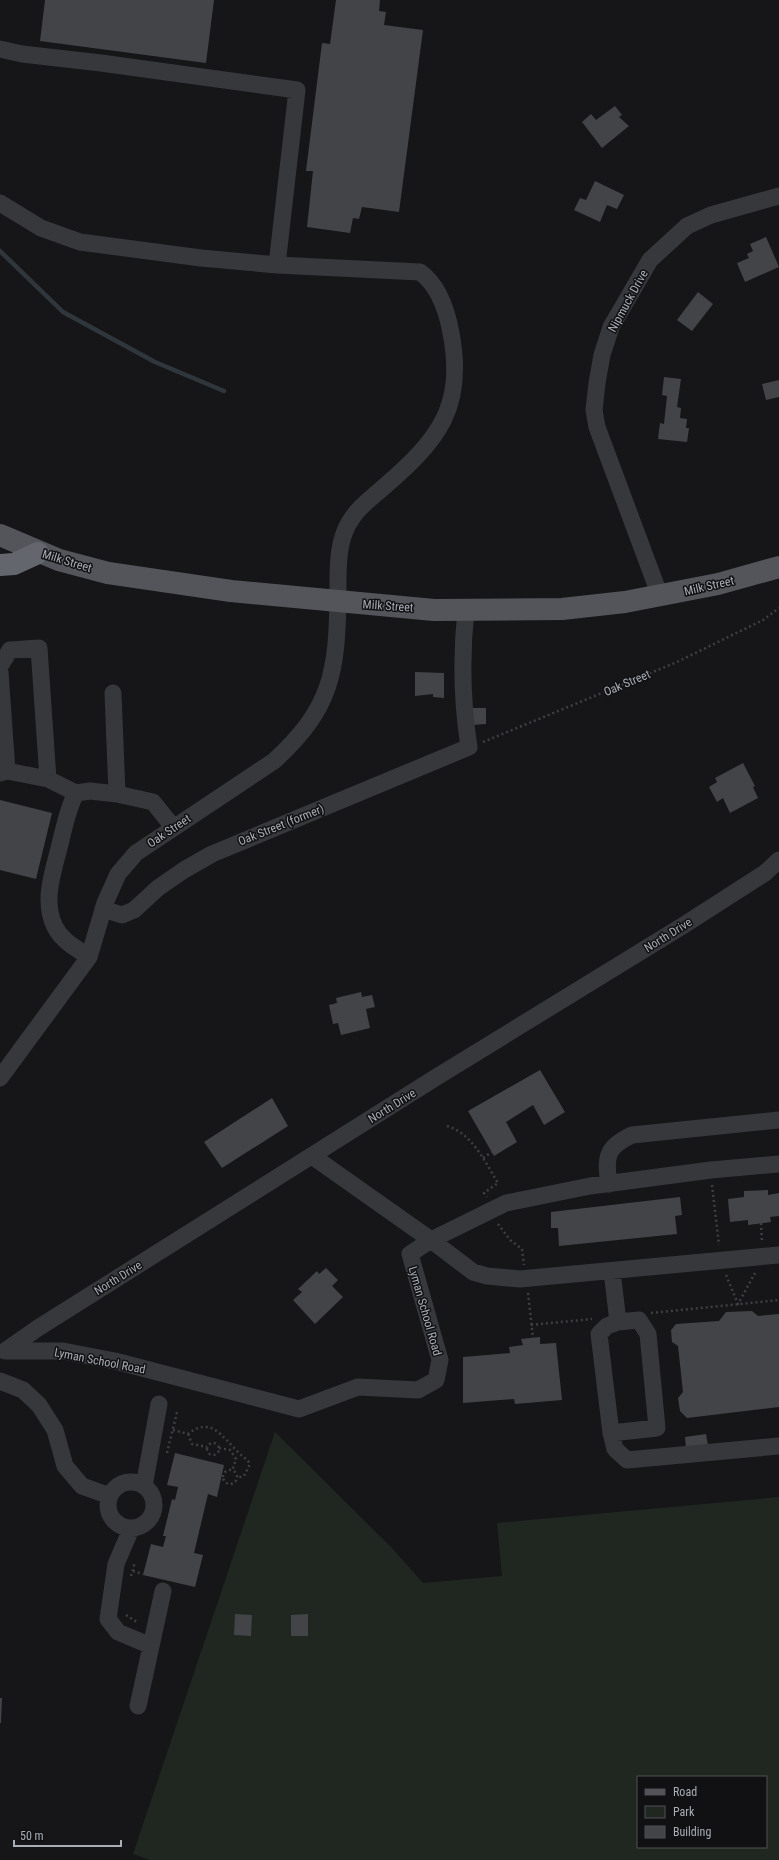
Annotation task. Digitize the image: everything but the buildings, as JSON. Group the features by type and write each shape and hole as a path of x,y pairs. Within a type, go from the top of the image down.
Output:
{"highway":[{"path":"0,565 14,564 38,552"}],"main road":[{"name":"Milk Street","path":"0,536 38,552 83,567 135,577 231,591 338,602 466,610 562,609 660,596 746,577 779,567"}],"street":[{"path":"0,49 22,54 101,63 297,90 277,265"},
{"name":"Nipmuck Drive","path":"660,596 598,427 594,410 596,383 602,355 611,327 650,260 668,242 687,226 711,215 779,196"},
{"name":"Oak Street","path":"0,203 41,228 80,242 201,258 277,265 420,272 435,288 444,308 455,356 456,377 448,411 440,430 417,457 359,509 345,531 342,542 338,575 339,623 332,676 321,703 308,725 292,745 274,761 136,853 118,874 103,909 89,957 0,1078"},
{"path":"466,610 464,632 463,696 469,747"},
{"path":"0,666 10,650 39,648 48,779"},
{"path":"0,672 4,772 48,779 76,793 90,791 118,794 153,802 174,827"},
{"path":"113,693 118,794"},
{"name":"Oak Street (former)","path":"103,909 122,915 134,910 158,888 184,870 212,854 469,747"},
{"path":"76,793 67,816 52,877 49,896 50,914 55,928 64,940 89,957"},
{"name":"North Drive","path":"2,1348 38,1328 684,925 765,873 779,860"},
{"path":"609,1184 606,1166 608,1154 618,1142 632,1135 779,1120"},
{"path":"312,1156 474,1272 487,1276 520,1280 779,1255"},
{"path":"431,1240 506,1203 609,1184 711,1170 779,1164"},
{"name":"Lyman School Road","path":"2,1348 63,1351 107,1360 299,1409 358,1387 418,1390 436,1380 440,1360 410,1254 431,1240"},
{"path":"612,1271 618,1319"},
{"path":"610,1433 657,1428 648,1334 638,1320 618,1319 607,1326 599,1334 610,1433 615,1449 626,1460 779,1446"},
{"path":"0,1381 23,1390 39,1405 55,1430 64,1466 82,1486 110,1496"},
{"path":"144,1486 159,1404"},
{"path":"131,1482 144,1486 153,1497 153,1512 145,1524 131,1528 124,1527 112,1518 108,1504 110,1496 113,1490 124,1483 131,1482"},
{"path":"131,1528 116,1564 108,1619 118,1632 151,1646"},
{"path":"138,1706 163,1590"}],"path":[{"name":"Oak Street","path":"469,747 676,662 763,620 779,608"},
{"path":"483,1158 492,1152"},
{"path":"711,1246 719,1245"},
{"path":"519,1265 532,1264"},
{"path":"647,1313 779,1300"},
{"path":"531,1325 618,1319"},
{"path":"166,1459 177,1412"},
{"path":"173,1430 188,1434 201,1427 212,1428 224,1436 239,1454 247,1459 250,1464 244,1476 236,1478 232,1483 224,1480 226,1472 232,1471"},
{"path":"188,1434 192,1444 207,1447"},
{"path":"207,1447 210,1443 214,1443 219,1448 230,1450 236,1459 232,1471"},
{"path":"207,1447 208,1451 212,1454 216,1453 219,1448"},
{"path":"232,1471 235,1473 236,1478"},
{"path":"130,1578 137,1556"},
{"path":"133,1571 143,1574"},
{"path":"124,1611 126,1615 141,1624"}],"green space":[{"path":"275,1432 391,1547 423,1583 502,1576 497,1523 779,1497 779,1860 150,1860 133,1854"}],"waterway":[{"path":"0,251 63,312 155,362 224,391"}]}
